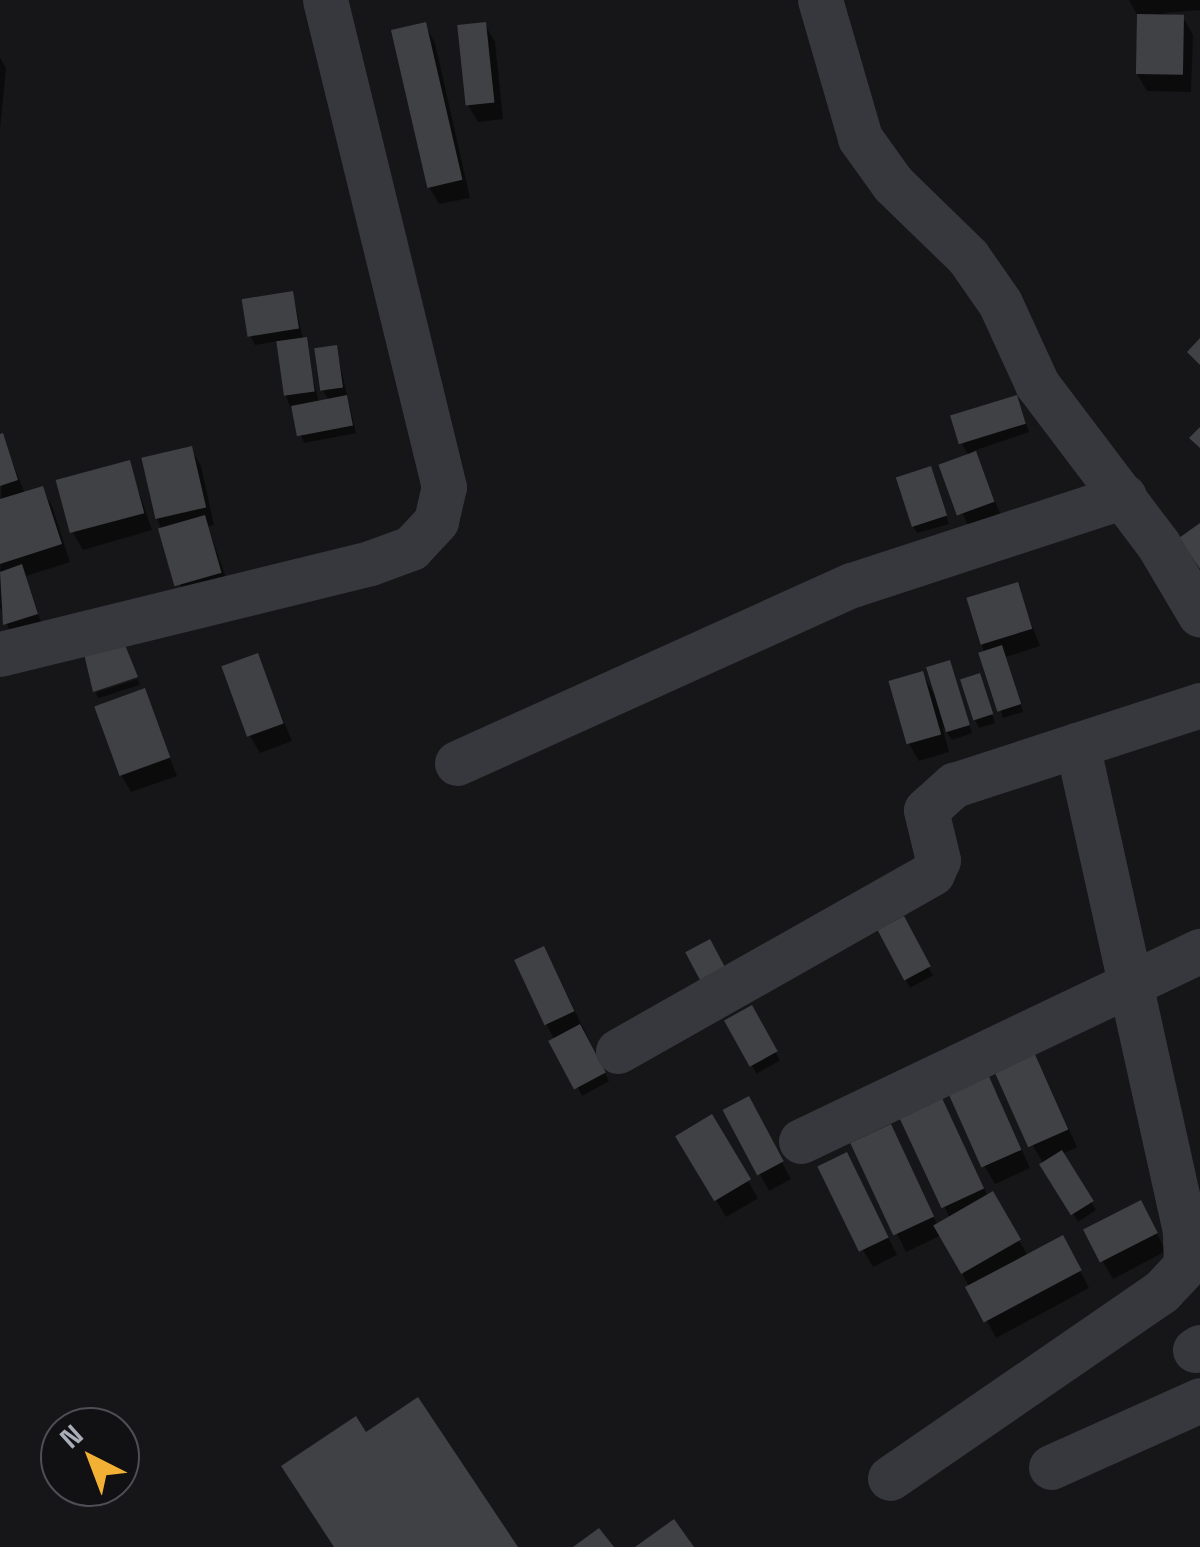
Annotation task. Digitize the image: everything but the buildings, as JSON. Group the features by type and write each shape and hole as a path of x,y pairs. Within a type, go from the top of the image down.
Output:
{"street":[{"path":"0,654 370,563 411,548 436,521 444,487 326,0"},
{"path":"820,0 860,138 893,184 968,257 1000,303 1037,384 1124,496 1198,607"},
{"path":"458,763 852,585 1124,496"},
{"path":"618,1051 932,873 938,860 926,810 954,784 1200,705"},
{"path":"890,1478 1161,1292 1186,1265 1185,1231 1078,745"},
{"path":"802,1141 1200,952"},
{"path":"1051,1467 1200,1400"}]}
